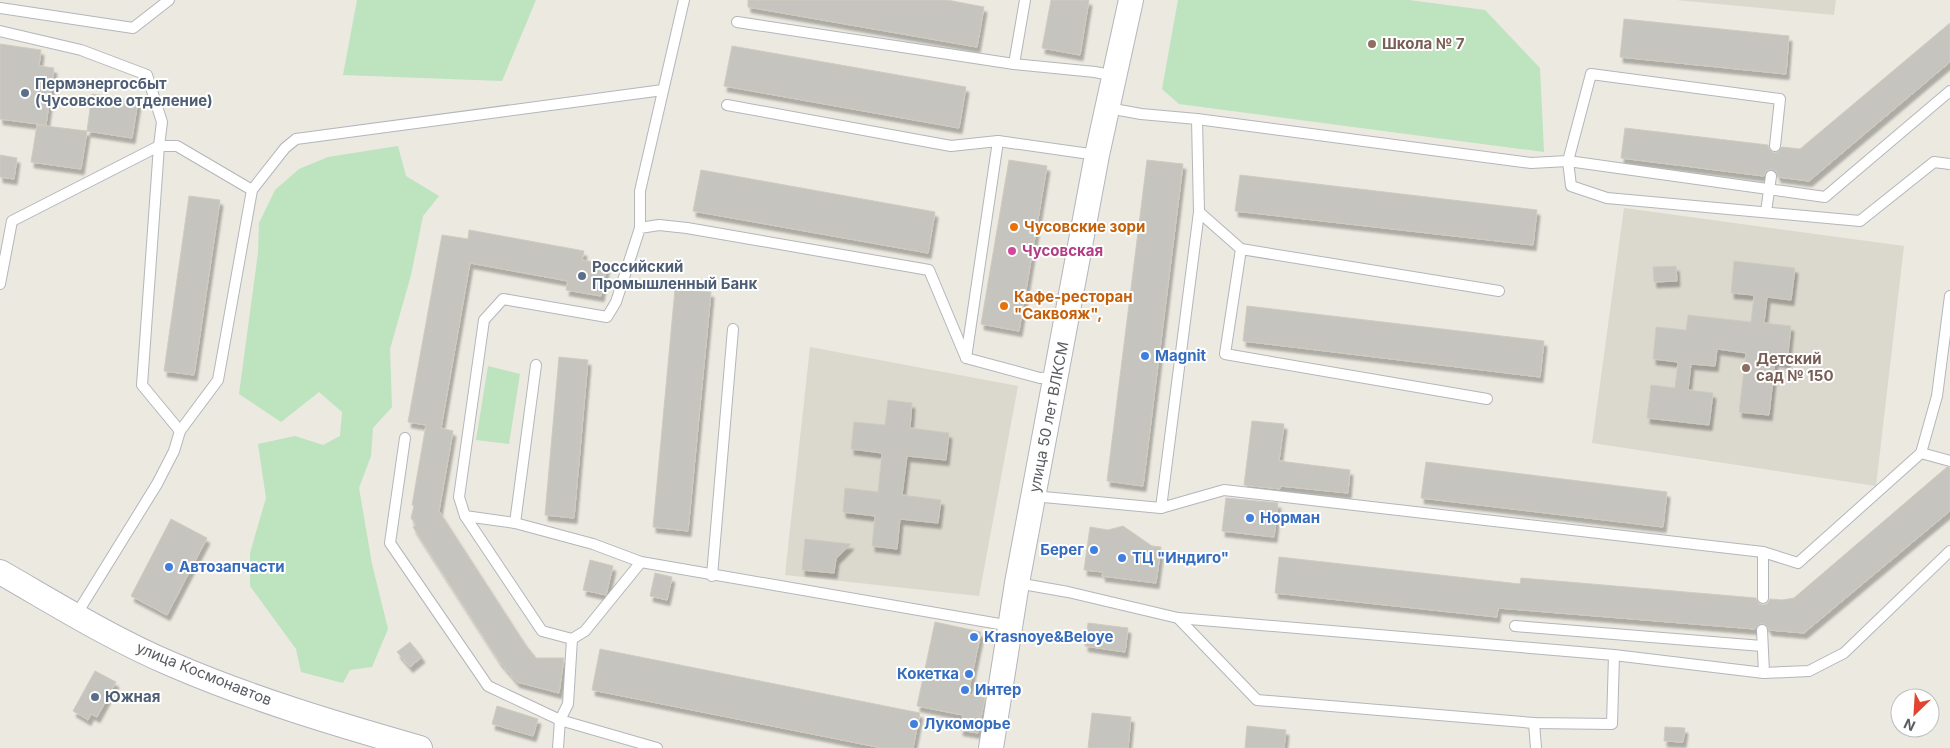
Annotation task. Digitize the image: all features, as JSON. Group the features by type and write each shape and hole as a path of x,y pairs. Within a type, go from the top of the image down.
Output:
{"street":[{"name":"улица 50 лет ВЛКСМ","path":"991,748 1033,496 1057,377 1097,155 1132,0"},
{"name":"улица Космонавтов","path":"0,572 76,615 170,664 235,690 420,748"}],"lane":[{"path":"0,8 133,28 169,0"},
{"path":"641,562 585,631 572,639 542,632 464,516 459,497 484,320 503,299 607,317 616,302 640,228 640,191 684,0"},
{"path":"1014,64 1025,0"},
{"path":"737,22 1014,64 1088,71 1115,76"},
{"path":"0,32 81,50 147,75 162,122 158,146 142,385 180,431"},
{"path":"1774,146 1780,99 1591,74 1568,161 1571,186 1607,198 1860,221 1934,162 1950,164"},
{"path":"76,615 157,484 174,451 180,431 218,380 252,190 285,148 296,140 664,90"},
{"path":"1108,108 1141,114 1531,163 1568,161 1825,197 1950,91"},
{"path":"727,106 951,146 998,141 1097,155"},
{"path":"1160,508 1199,212 1197,120"},
{"path":"966,358 998,141"},
{"path":"0,284 12,221 158,146 177,146 252,190"},
{"path":"1766,212 1771,176"},
{"path":"1199,212 1241,249 1499,291"},
{"path":"640,228 659,225 687,228 929,270 966,358"},
{"path":"1241,249 1225,354 1487,399"},
{"path":"1033,496 1160,508 1224,490 1763,552 1798,563 1921,453 1937,396 1950,296"},
{"path":"712,576 733,329"},
{"path":"966,358 1040,378 1057,377"},
{"path":"515,523 536,365"},
{"path":"405,438 390,543 488,686 560,720 657,748"},
{"path":"1921,453 1950,461"},
{"path":"464,516 515,523 593,544 641,562 712,576 1011,626"},
{"path":"1018,583 1068,592 1178,618 1614,654 1764,673 1809,671 1844,653 1950,551"},
{"path":"1763,552 1763,598"},
{"path":"1178,618 1257,700 1534,723 1612,724 1614,654"},
{"path":"1516,626 1762,646"},
{"path":"1762,630 1764,673"},
{"path":"558,748 560,720 568,704 572,639"},
{"path":"1534,723 1536,748"}],"shaded area":[{"path":"1676,0 1836,0 1834,15"},
{"name":"Детский сад № 150","path":"1624,208 1904,246 1876,486 1592,443"},
{"path":"810,347 1018,386 979,596 785,575"}],"green space":[{"path":"357,0 536,0 502,81 343,75"},
{"name":"Школа № 7","path":"1178,0 1409,0 1485,10 1540,68 1544,152 1179,104 1162,89"},
{"path":"398,146 406,176 439,196 423,216 411,275 390,349 392,407 373,428 371,456 359,488 372,564 388,629 372,667 350,670 343,683 301,672 296,649 250,586 250,553 266,498 258,444 295,436 323,445 340,436 342,412 319,392 281,422 239,394 258,253 259,223 275,190 299,169 328,157"},
{"path":"488,366 520,374 509,444 476,440"}],"building":[{"path":"748,0 947,0 984,7 977,47 748,7"},
{"path":"1051,0 1089,0 1080,55 1042,48"},
{"path":"1624,19 1789,36 1786,74 1620,57"},
{"path":"1950,23 1950,62 1809,181 1778,177 1776,171 1771,169 1766,171 1764,176 1621,158 1625,128 1768,145 1769,149 1774,153 1778,152 1782,147 1800,149"},
{"name":"Пермэнергосбыт (Чусовское отделение)","path":"0,44 41,50 39,66 54,68 46,125 0,119"},
{"path":"732,46 966,87 959,128 724,86"},
{"path":"92,94 138,101 132,138 87,131"},
{"path":"37,125 87,131 81,169 31,162"},
{"path":"0,155 17,158 14,179 0,177"},
{"path":"1009,160 1047,166 1019,331 981,324"},
{"path":"1147,160 1183,164 1143,486 1107,481"},
{"path":"701,170 935,212 928,253 693,211"},
{"path":"1240,175 1537,210 1533,245 1235,211"},
{"path":"189,196 220,200 194,375 164,371"},
{"path":"469,230 584,251 582,260 607,264 601,296 566,290 568,281 470,263 441,428 453,431 439,511 536,658 564,658 559,693 517,682 499,661 413,527 416,525 411,518 426,425 408,422 442,235 468,239"},
{"path":"1734,261 1795,268 1791,300 1767,297 1764,323 1791,326 1787,363 1775,361 1769,415 1739,412 1746,353 1717,349 1715,366 1691,364 1688,390 1713,393 1709,425 1647,418 1651,385 1675,388 1678,362 1653,359 1656,327 1686,330 1688,315 1751,322 1754,295 1731,293"},
{"path":"1676,266 1677,281 1654,282 1653,267"},
{"path":"675,289 711,292 688,531 653,527"},
{"path":"1247,306 1544,341 1540,377 1243,341"},
{"path":"559,357 588,360 574,518 545,515"},
{"path":"888,400 912,403 910,428 949,433 946,460 907,456 902,495 941,500 938,523 900,519 897,549 872,546 875,516 843,512 845,488 878,492 882,453 851,449 854,422 885,425"},
{"path":"1252,421 1284,424 1279,461 1350,470 1348,493 1280,486 1280,489 1244,485"},
{"path":"1426,462 1667,492 1663,527 1421,498"},
{"path":"1947,467 1950,468 1950,511 1804,633 1769,630 1762,623 1755,629 1498,608 1497,617 1275,593 1279,557 1520,584 1521,578 1756,598 1759,604 1763,605 1767,604 1770,599 1794,598"},
{"name":"Норман","path":"1226,498 1278,503 1274,537 1222,531"},
{"name":"Автозапчасти","path":"171,519 207,538 167,615 131,596"},
{"name":"ТЦ \"Индиго\"","path":"1123,526 1152,546 1161,547 1156,583 1102,576 1103,572 1084,570 1090,527 1108,530"},
{"path":"805,539 851,544 836,559 834,573 802,570"},
{"path":"590,560 613,566 606,595 583,590"},
{"path":"655,573 672,577 667,600 650,596"},
{"path":"935,622 981,632 968,694 985,698 978,733 960,730 963,715 917,706"},
{"path":"1088,623 1128,628 1125,652 1085,646"},
{"path":"410,642 422,657 410,667 397,652"},
{"path":"600,649 920,713 913,748 882,748 592,690"},
{"name":"Южная","path":"95,671 116,682 97,717 91,714 88,720 73,711"},
{"path":"497,706 538,719 533,736 492,724"},
{"path":"1092,713 1131,717 1128,748 1088,748"},
{"path":"1247,726 1286,730 1284,748 1245,748"},
{"path":"1665,727 1685,728 1683,742 1664,741"}],"place":[{"name":"Школа № 7","path":"1372,44"},
{"name":"Пермэнергосбыт (Чусовское отделение)","path":"25,93"},
{"name":"Чусовские зори","path":"1014,227"},
{"name":"Чусовская","path":"1012,251"},
{"name":"Российский Промышленный Банк","path":"582,276"},
{"name":"Кафе-ресторан \"Саквояж\",","path":"1004,306"},
{"name":"Magnit","path":"1145,356"},
{"name":"Детский сад № 150","path":"1746,368"},
{"name":"Норман","path":"1250,518"},
{"name":"Берег","path":"1094,550"},
{"name":"ТЦ \"Индиго\"","path":"1122,558"},
{"name":"Автозапчасти","path":"169,567"},
{"name":"Krasnoye&Beloye","path":"974,637"},
{"name":"Кокетка","path":"969,674"},
{"name":"Интер","path":"965,690"},
{"name":"Южная","path":"95,697"},
{"name":"Лукоморье","path":"914,724"}]}
